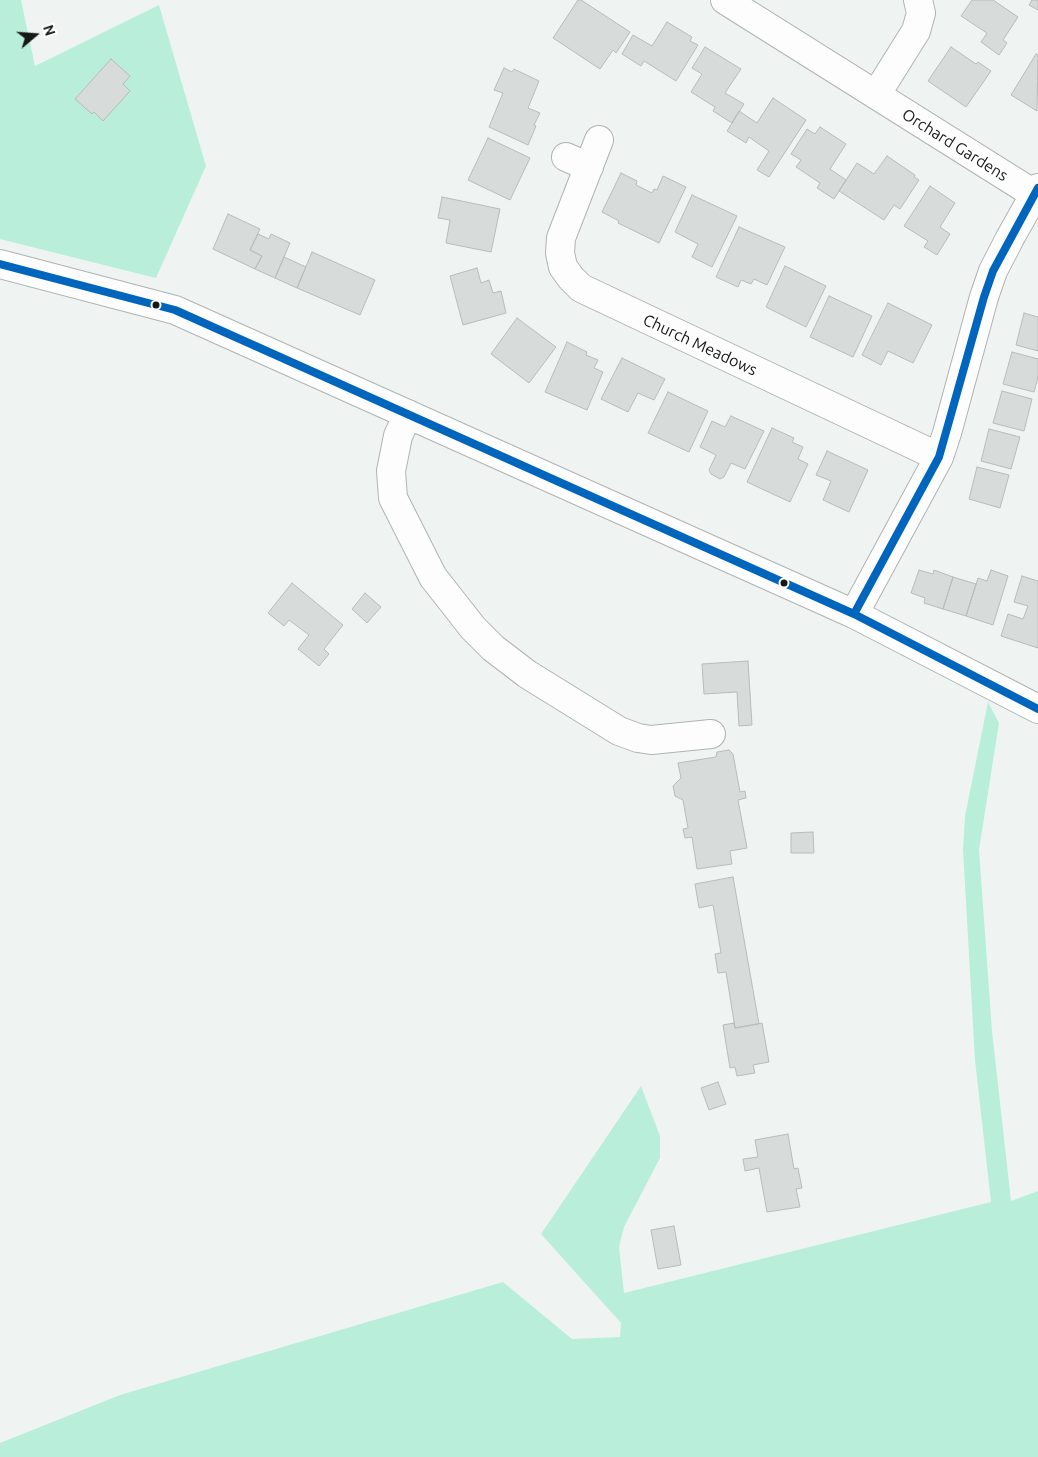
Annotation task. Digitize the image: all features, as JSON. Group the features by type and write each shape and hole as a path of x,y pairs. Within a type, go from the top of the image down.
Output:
{"street":[{"name":"Orchard Gardens","path":"725,0 758,9 876,95 1036,191"},
{"path":"876,95 916,31 921,13 918,0"},
{"name":"Church Meadows","path":"599,140 577,162 561,238 560,253 563,267 581,288 939,458"},
{"path":"854,614 939,458 948,433 984,297 993,271 1036,191"},
{"path":"0,264 175,310 854,614 1038,709"},
{"path":"408,414 398,436 391,472 394,498 433,577 474,628 493,648 527,674 619,731 638,738 651,740 711,734"}],"green space":[{"path":"0,0 21,0 35,66 159,5 206,166 156,278 0,239"},
{"path":"988,702 999,723 979,850 992,1031 1011,1201 1038,1191 1038,1457 0,1457 0,1443 120,1395 503,1282 572,1339 620,1337 621,1323 541,1234 641,1086 660,1136 660,1158 624,1227 619,1247 624,1293 991,1202 975,1060 963,850 965,816"}],"building":[{"path":"578,0 581,0 630,32 616,53 613,50 600,69 553,38"},
{"path":"972,0 993,0 1018,17 1003,40 1007,43 999,55 981,42 987,33 961,16"},
{"path":"1032,0 1038,0 1038,10 1029,5"},
{"path":"667,22 692,37 690,41 698,45 676,81 644,61 641,66 622,54 633,35 652,46"},
{"path":"705,47 741,69 725,93 744,104 732,123 713,111 715,107 691,92 702,74 692,68"},
{"path":"951,47 976,64 978,62 991,71 966,107 928,81"},
{"path":"1036,54 1038,55 1037,111 1011,95"},
{"path":"111,59 130,76 123,84 130,91 103,121 94,112 92,114 75,99"},
{"path":"504,68 512,72 514,69 539,81 528,108 540,113 528,145 489,127 503,93 494,90"},
{"path":"773,98 806,120 769,177 757,170 769,151 749,137 746,143 727,131 739,111 757,123"},
{"path":"820,127 846,144 830,169 846,180 834,199 817,188 820,183 796,167 801,160 791,154 807,129 815,134"},
{"path":"488,138 530,158 510,200 468,180"},
{"path":"887,156 915,175 914,177 919,180 900,209 894,205 884,220 839,191 857,163 874,174"},
{"path":"621,173 637,181 636,185 652,193 654,189 657,190 663,176 686,187 659,243 618,223 619,221 602,212"},
{"path":"930,186 955,203 940,227 950,234 937,255 924,247 928,241 904,226"},
{"path":"692,195 737,216 712,267 692,257 698,244 675,232"},
{"path":"442,197 500,209 491,252 446,243 450,220 438,218"},
{"path":"228,214 260,229 250,250 262,256 255,269 213,249"},
{"path":"739,227 785,247 767,285 754,279 751,284 741,280 738,287 716,277"},
{"path":"258,234 269,239 271,234 290,243 275,278 255,269 262,256 250,250"},
{"path":"312,252 375,280 360,315 297,288"},
{"path":"284,257 306,267 297,288 275,278"},
{"path":"785,266 826,286 806,327 766,307"},
{"path":"477,268 481,283 489,280 493,293 501,291 506,313 463,325 450,276"},
{"path":"829,296 872,316 853,357 810,337"},
{"path":"888,303 932,325 913,363 888,351 881,365 862,355"},
{"path":"1024,313 1038,317 1038,351 1016,345"},
{"path":"517,318 556,347 529,383 491,354"},
{"path":"567,342 587,352 586,355 598,360 594,368 603,372 587,410 545,392"},
{"path":"1012,352 1038,359 1038,377 1034,392 1003,384"},
{"path":"622,358 665,379 654,400 638,393 628,412 601,399"},
{"path":"1002,391 1032,399 1024,431 993,423"},
{"path":"668,392 708,411 689,452 648,433"},
{"path":"731,416 764,431 745,469 731,463 724,477 720,479 711,474 709,470 716,455 700,447 712,421 725,427"},
{"path":"772,428 794,438 792,442 803,447 798,459 808,464 790,502 747,482"},
{"path":"989,429 1020,437 1011,469 981,461"},
{"path":"827,451 868,470 849,512 823,500 831,481 816,475"},
{"path":"977,467 1009,475 1000,508 969,499"},
{"path":"919,570 933,574 934,570 953,577 943,609 924,603 925,598 911,593"},
{"path":"991,570 1008,576 993,625 966,616 978,578 987,581"},
{"path":"1022,576 1038,581 1038,648 1001,636 1008,614 1023,619 1028,606 1014,602"},
{"path":"953,577 976,584 966,616 943,609"},
{"path":"292,583 343,625 324,649 329,654 319,666 298,649 309,635 289,620 284,626 268,613"},
{"path":"365,593 381,607 367,623 352,609"},
{"path":"748,661 752,725 739,726 737,692 704,694 702,664"},
{"path":"729,750 733,754 740,792 745,791 746,798 738,800 747,848 730,851 732,864 697,869 692,837 685,838 683,829 688,828 683,800 675,796 673,786 681,778 678,763 716,757 717,752"},
{"path":"813,832 814,853 791,853 791,833"},
{"path":"733,877 759,1024 735,1028 726,972 718,973 715,954 721,953 713,905 699,908 695,884"},
{"path":"734,1023 735,1028 762,1023 769,1062 753,1065 755,1073 737,1076 735,1067 730,1068 723,1025"},
{"path":"718,1082 726,1104 709,1110 701,1088"},
{"path":"788,1134 794,1169 798,1168 802,1188 796,1189 800,1207 767,1212 759,1168 745,1171 743,1159 758,1157 755,1140"},
{"path":"674,1226 681,1265 658,1269 651,1230"}],"transit line":[{"path":"854,614 939,457 993,271 1038,188"},
{"path":"0,264 175,310 854,614 1038,709"}]}
